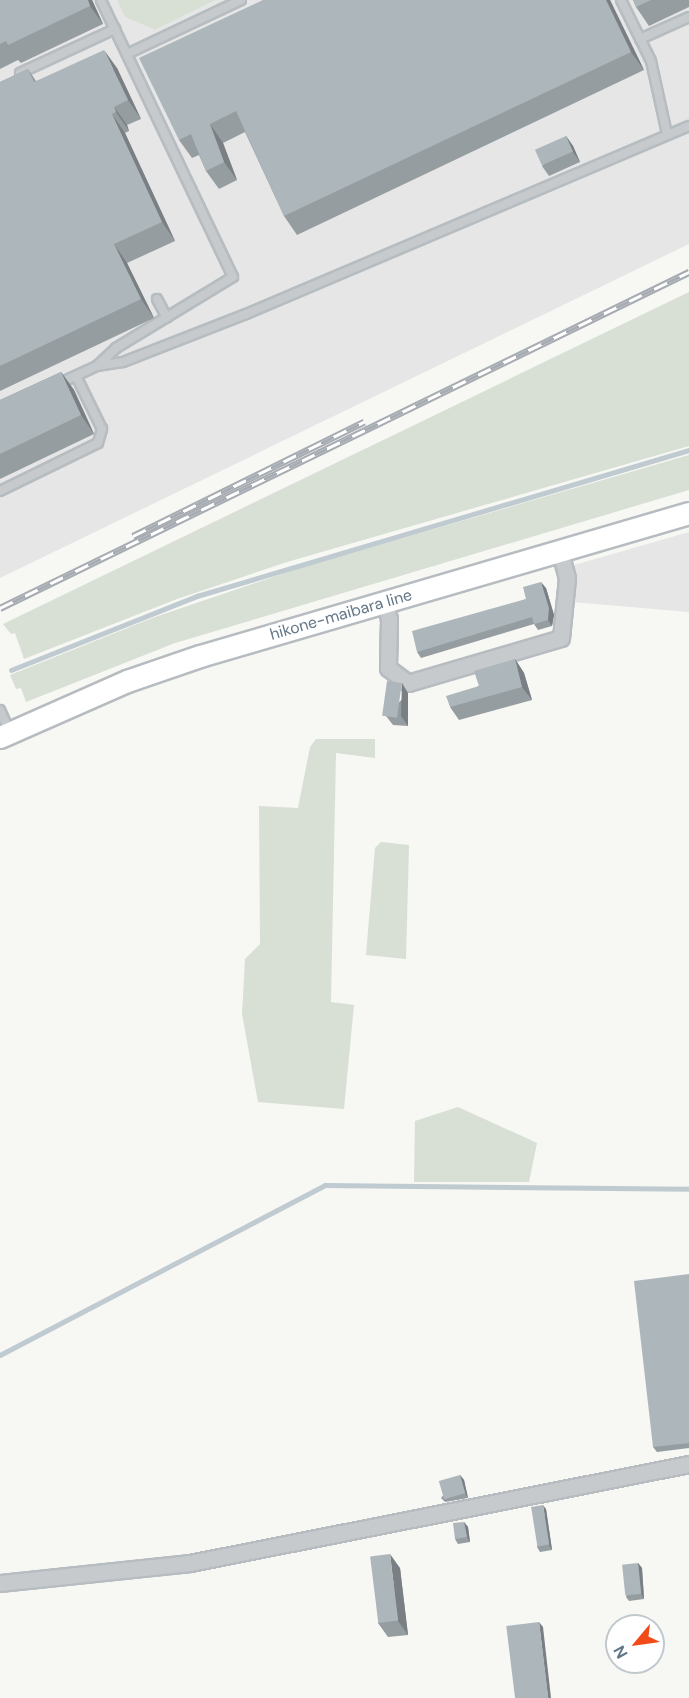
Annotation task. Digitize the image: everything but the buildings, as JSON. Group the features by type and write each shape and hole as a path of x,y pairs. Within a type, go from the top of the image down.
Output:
{"main road":[{"name":"hikone-maibara line","path":"5,735 127,681 689,513"}],"street":[{"path":"385,602 389,620 388,668 408,683 561,638 567,578 560,551"},
{"path":"0,1583 190,1563 689,1464"}],"lane":[{"path":"98,366 116,348 233,276 101,0"},
{"path":"127,54 241,0"},
{"path":"621,0 651,61 667,134"},
{"path":"640,39 689,16"},
{"path":"10,78 114,29"},
{"path":"135,71 146,66"},
{"path":"48,389 98,366 123,362 246,314 689,126"},
{"path":"157,299 167,318"},
{"path":"0,491 98,443 102,429 76,376"},
{"path":"0,710 5,735"}],"shaded area":[{"path":"0,0 117,0 125,17 155,30 216,0 689,0 689,244 0,578"},
{"path":"117,0 216,0 155,30 125,17"},
{"path":"689,292 689,446 287,562 177,599 24,659 15,633 11,634 3,624"},
{"path":"689,455 689,490 175,643 26,702 21,688 16,689 10,675 155,617 300,568"},
{"path":"689,532 689,612 572,602 571,566"},
{"path":"316,739 375,739 375,758 336,753 331,1002 354,1005 344,1109 258,1102 242,1014 245,959 260,944 259,806 298,808 310,747"},
{"path":"381,842 409,845 406,959 366,955 375,848"},
{"path":"458,1107 537,1143 529,1182 414,1182 415,1121"}],"waterway":[{"path":"11,670 197,596 689,450"},
{"path":"0,1355 325,1185 689,1189"}],"railway":[{"path":"0,608 689,272"},
{"path":"133,536 364,422"}]}
